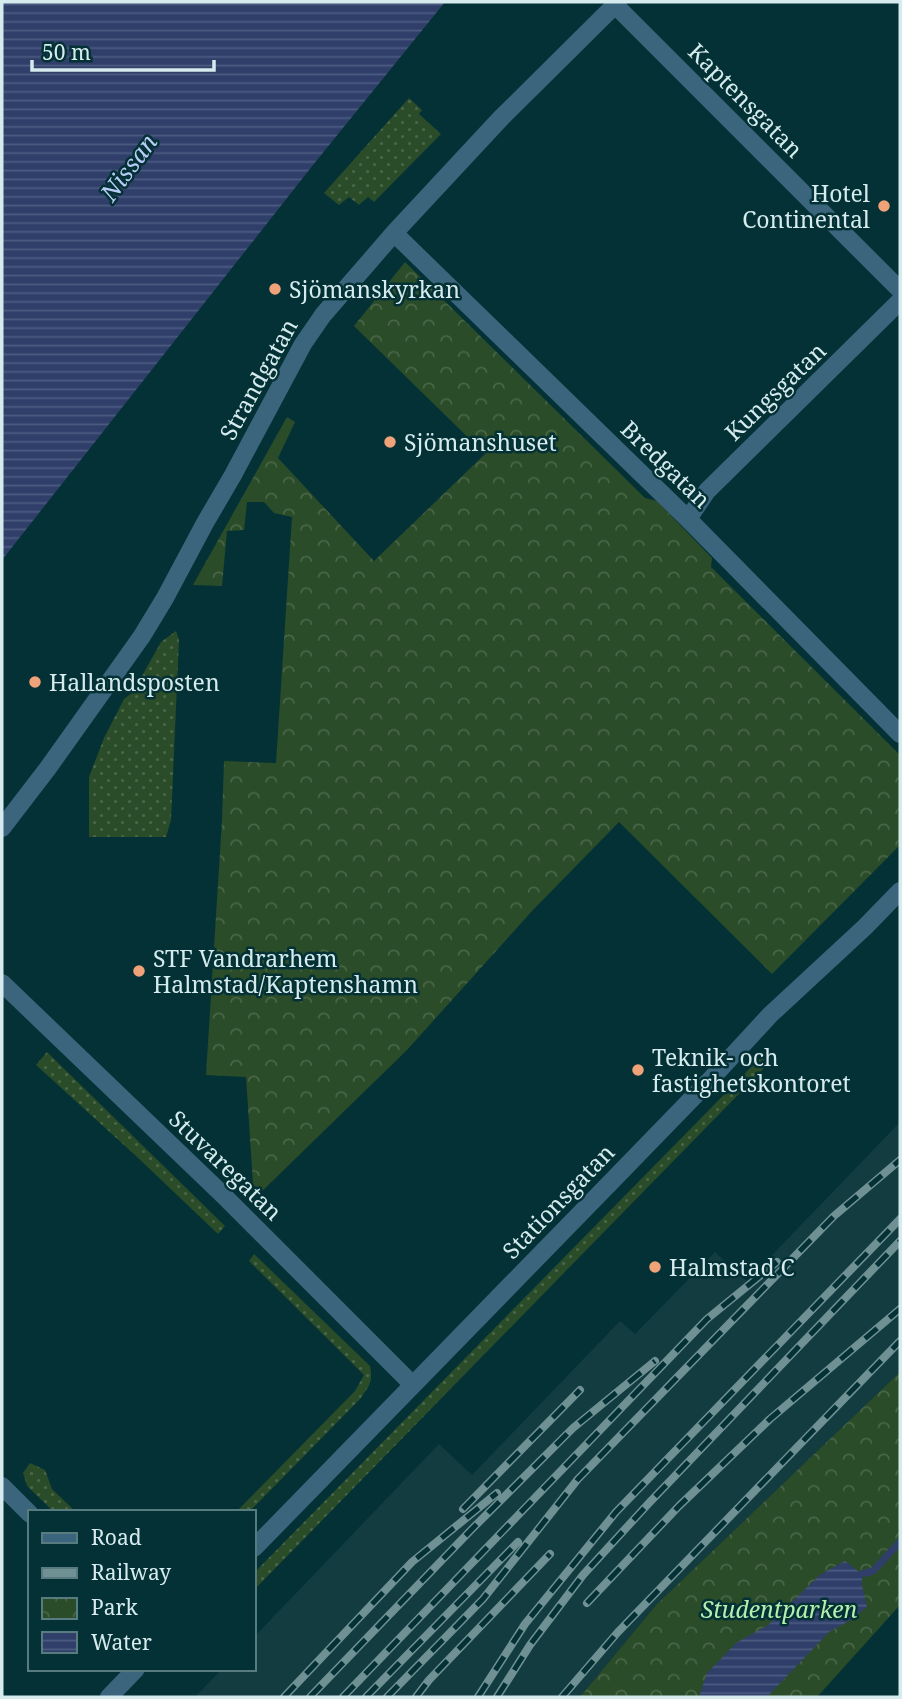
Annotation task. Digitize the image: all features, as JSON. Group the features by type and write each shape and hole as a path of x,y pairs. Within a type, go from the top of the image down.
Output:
{"street":[{"name":"Strandgatan","path":"2,828 48,768 148,626 303,344 323,315 394,233 502,118 617,3"},
{"name":"Kaptensgatan","path":"617,3 900,290"},
{"name":"Bredgatan","path":"394,233 688,519 900,734"},
{"name":"Kungsgatan","path":"688,519 707,491 900,301"},
{"name":"Stationsgatan","path":"256,1547 771,1014 900,891"},
{"name":"Stuvaregatan","path":"2,983 222,1194 413,1385"},
{"path":"2,1486 28,1512"},
{"path":"109,1697 134,1671"}],"shaded area":[{"path":"900,1122 900,1372 656,1605 580,1697 195,1697 220,1671 256,1671 256,1635 439,1444 472,1475 620,1321 635,1334 715,1252 747,1281"}],"green space":[{"path":"409,98 422,110 419,114 441,134 374,202 368,197 359,205 349,197 339,205 324,193"},
{"path":"405,262 645,498 657,501 712,558 711,567 900,755 900,845 772,974 619,822 532,911 407,1050 254,1199 246,1077 206,1075 224,761 276,763 292,517 274,513 264,502 247,502 244,530 227,531 222,586 193,585 287,417 295,422 278,458 374,561 485,454 354,326"},
{"path":"176,631 179,640 171,820 166,837 89,837 89,777 104,738 124,699 133,692 161,642"},
{"path":"47,1052 225,1226 218,1234 36,1065"},
{"path":"766,1052 773,1059 256,1588 256,1571"},
{"path":"254,1254 370,1366 371,1380 360,1399 251,1510 238,1510 355,1391 364,1375 249,1261"},
{"name":"Studentparken","path":"900,1372 900,1605 817,1697 580,1697 656,1605"},
{"path":"30,1463 45,1470 52,1489 74,1510 52,1510 27,1486 23,1473"}],"water":[{"name":"Nissan","path":"4,2 445,2 2,560 2,5"},
{"path":"845,1561 862,1574 867,1607 829,1632 767,1697 699,1697 707,1673 736,1643 768,1625 821,1574"}],"waterway":[{"path":"862,1574 873,1571 900,1542"}],"railway":[{"path":"387,1697 483,1599 578,1479 834,1216 900,1160"},
{"path":"478,1697 525,1624 616,1512 900,1219"},
{"path":"497,1697 530,1645 583,1575 900,1241"},
{"path":"343,1697 707,1319 777,1262"},
{"path":"587,1603 679,1506 770,1419 900,1309"},
{"path":"562,1697 618,1632 900,1341"},
{"path":"310,1697 573,1428 655,1361"},
{"path":"463,1509 580,1390"},
{"path":"284,1697 412,1562 497,1493"},
{"path":"366,1697 518,1542"},
{"path":"416,1697 429,1680 550,1554"}],"place":[{"name":"Hotel Continental","path":"884,206"},
{"name":"Sjömanskyrkan","path":"275,289"},
{"name":"Sjömanshuset","path":"390,442"},
{"name":"Hallandsposten","path":"35,682"},
{"name":"STF Vandrarhem Halmstad/Kaptenshamn","path":"139,971"},
{"name":"Teknik- och fastighetskontoret","path":"638,1070"},
{"name":"Halmstad C","path":"655,1267"}]}
